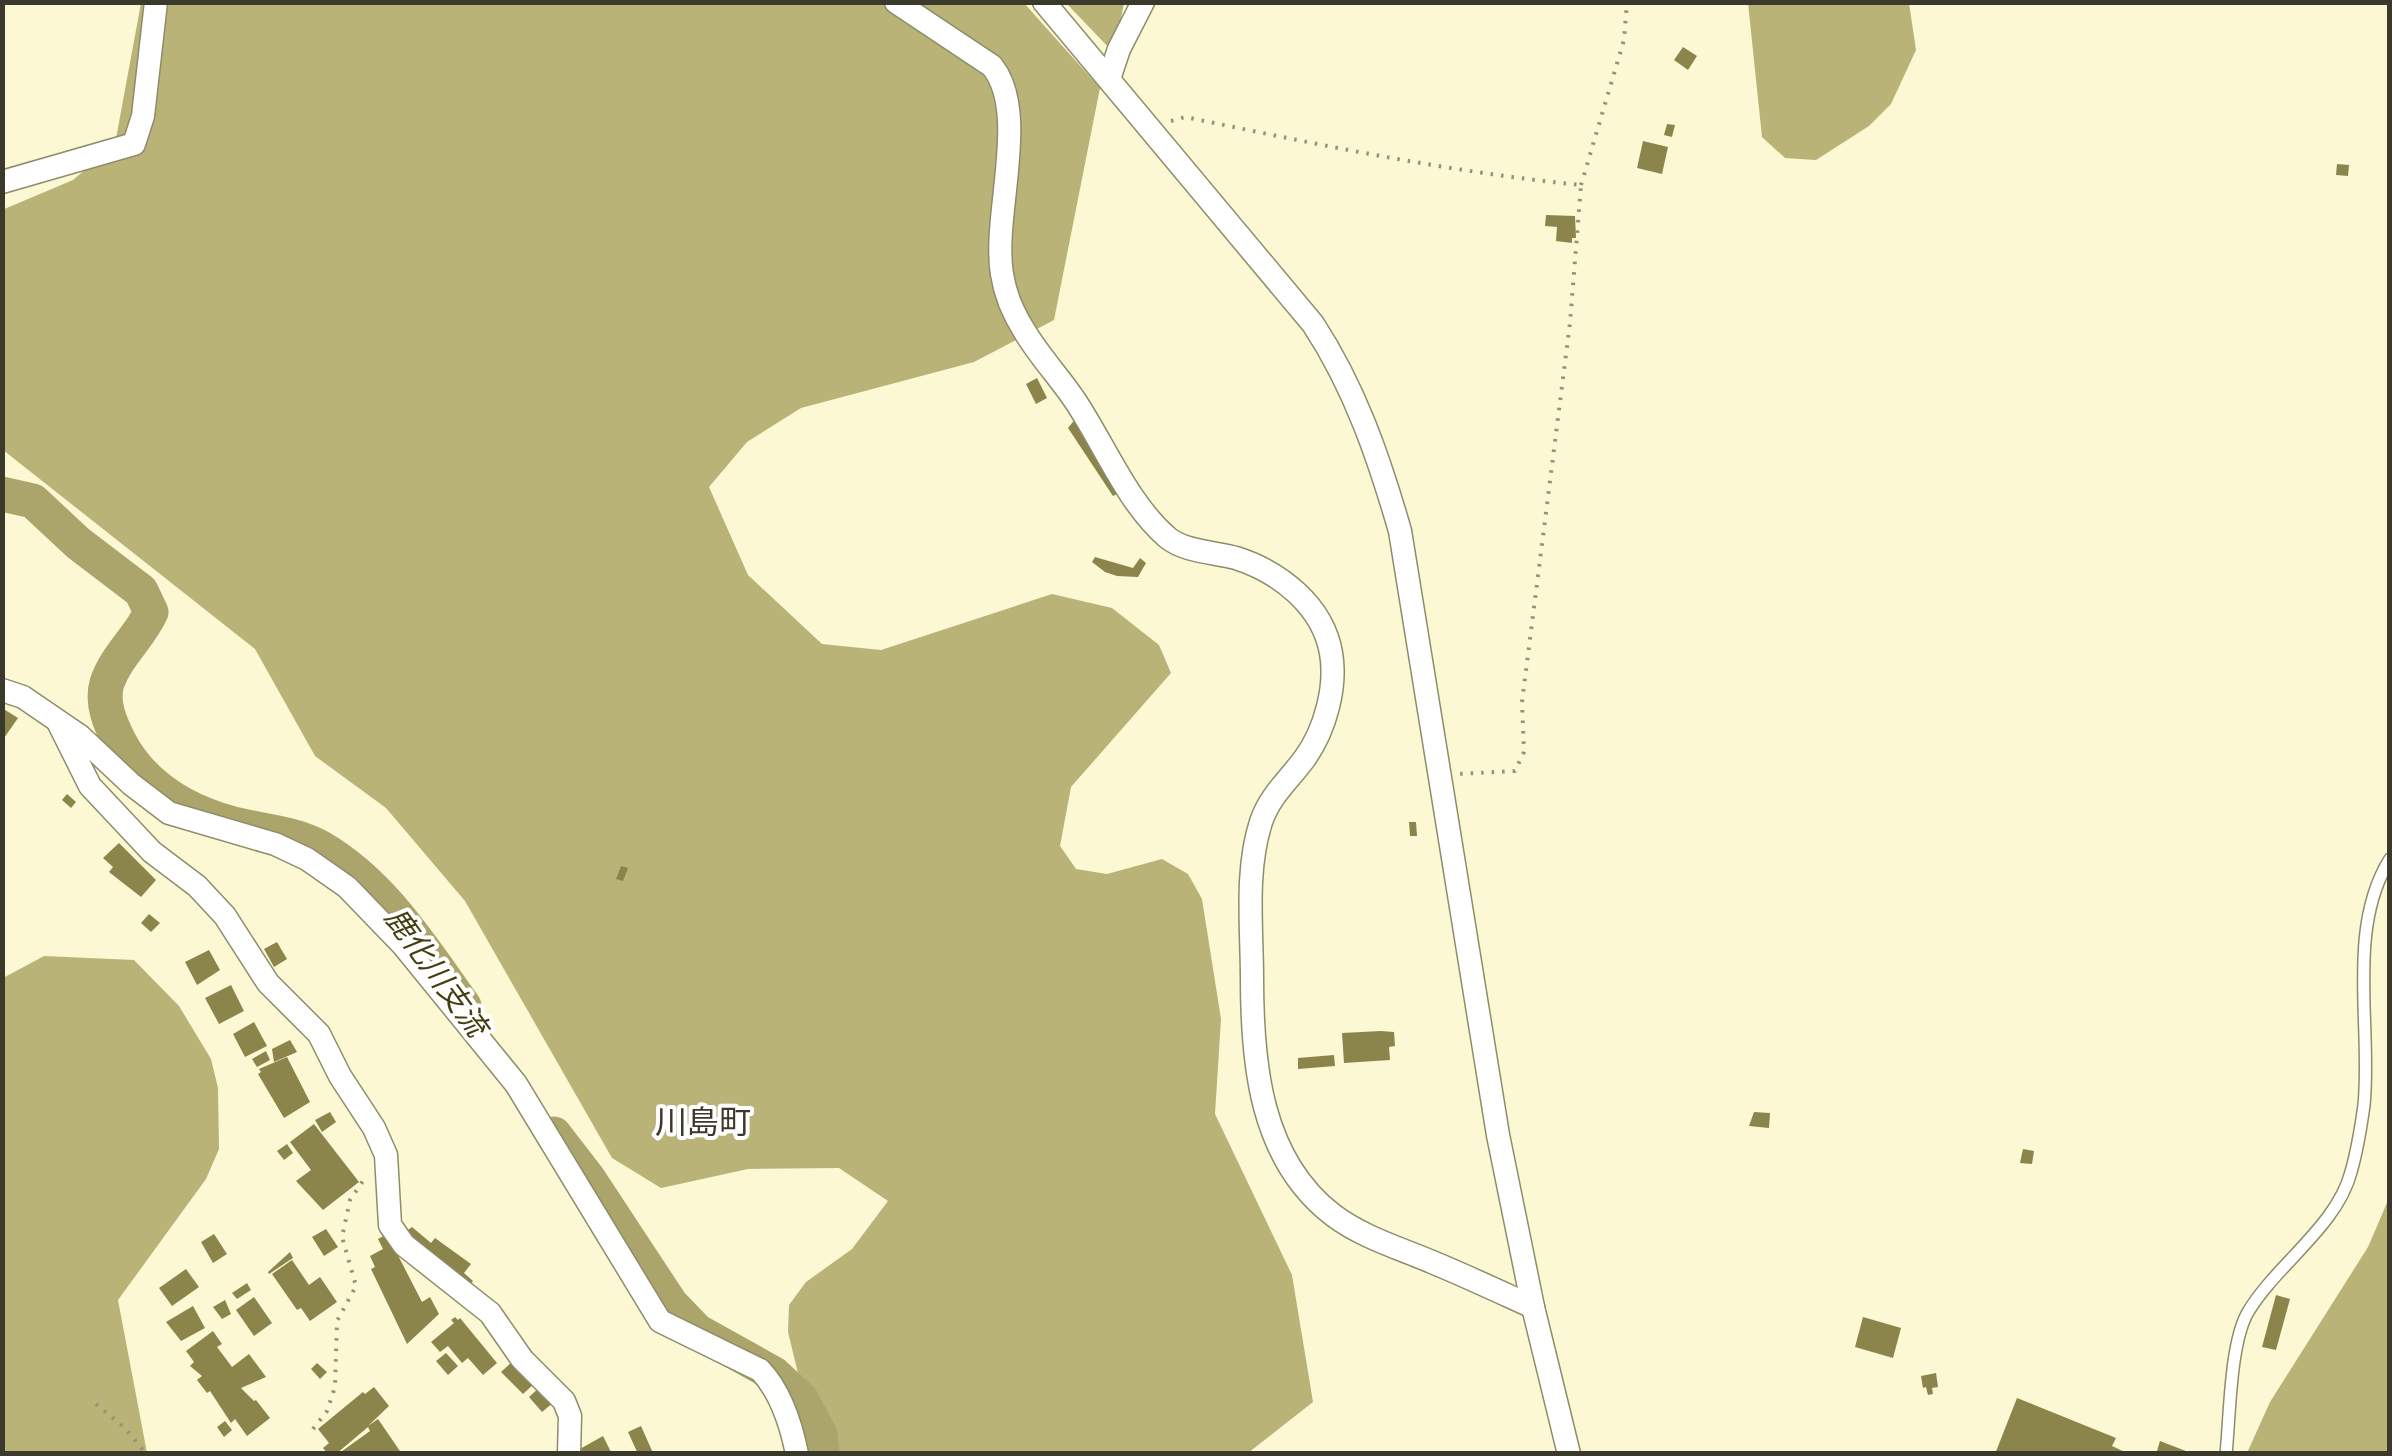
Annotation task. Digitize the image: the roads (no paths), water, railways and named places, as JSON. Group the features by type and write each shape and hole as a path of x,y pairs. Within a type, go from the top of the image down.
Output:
{"street":[{"path":"2,182 134,144 143,116 156,2"},
{"path":"896,2 992,66 1000,76 1008,108 1000,254 1007,294 1026,334 1074,398 1133,494 1172,541 1236,558 1292,588 1315,614 1327,640 1332,669 1321,727 1308,755 1270,801 1254,850 1253,1041 1262,1102 1272,1130 1294,1170 1333,1215 1372,1237 1533,1308"},
{"path":"1044,2 1295,300 1329,347 1360,408 1380,461 1400,531 1498,1135 1568,1454"},
{"path":"1110,79 1119,49 1143,2"},
{"path":"2,690 23,697 80,736 130,784 168,813 275,844 347,887 403,945 516,1084 660,1320 760,1370 768,1378 791,1424 797,1454"},
{"path":"57,720 90,786 152,852 197,886 225,916 268,983 319,1034 386,1155 390,1224 404,1245 490,1312 522,1359 564,1401 570,1416 569,1454"}],"lane":[{"path":"2226,1454 2238,1330 2250,1309 2326,1218 2350,1176 2364,1104 2364,974 2370,899 2390,859"}],"waterway":[{"name":"鹿化川支流","path":"2,494 33,501 78,543 141,591 151,612 111,673 105,698 116,734 140,771 167,794 198,812 300,839 344,863 400,919 464,1006"},
{"name":"鹿化川支流","path":"554,1134 588,1178 671,1304 697,1331 774,1374 801,1399 820,1435 822,1454"}],"district":[{"name":"川島町","path":"703,1122"}]}
